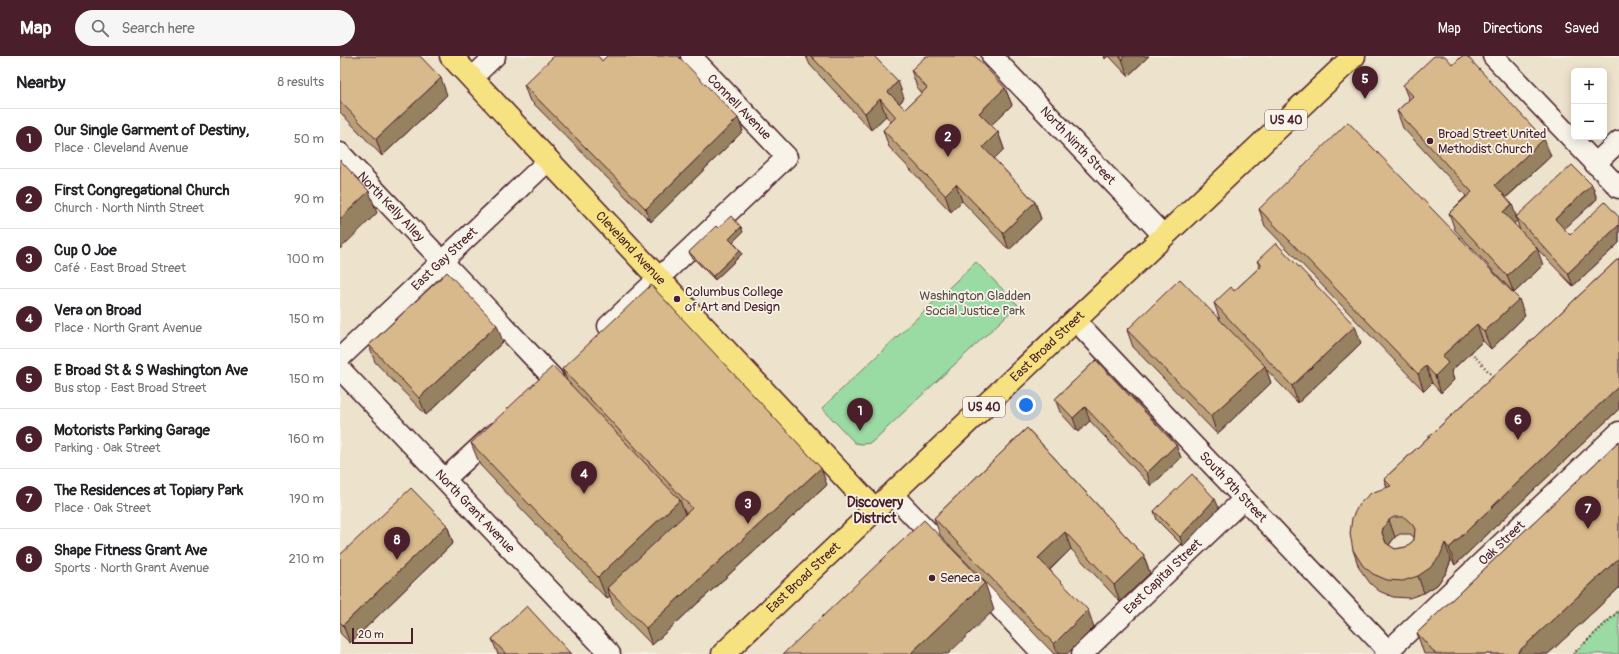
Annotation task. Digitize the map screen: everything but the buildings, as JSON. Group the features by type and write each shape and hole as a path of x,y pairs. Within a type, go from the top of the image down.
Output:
{"main road":[{"name":"Cleveland Avenue","path":"451,56 876,510"},
{"name":"East Broad Street","path":"723,654 1354,56"}],"street":[{"path":"472,78 495,56"},
{"name":"Connell Avenue","path":"659,278 787,157 691,56"},
{"name":"North Ninth Street","path":"992,56 1164,236"},
{"path":"1493,56 1619,188"},
{"path":"1595,164 1619,141"},
{"name":"North Kelly Alley","path":"340,153 553,378"},
{"name":"East Gay Street","path":"340,358 549,160"},
{"path":"593,340 659,278"},
{"name":"South 9th Street","path":"1075,320 1388,653"},
{"name":"North Grant Avenue","path":"340,368 610,654"},
{"path":"445,479 508,420"},
{"name":"Oak Street","path":"1388,653 1619,432"},
{"path":"892,494 1043,654"},
{"name":"East Capital Street","path":"1082,654 1244,499"}],"path":[{"path":"1471,352 1500,384"},
{"path":"1573,654 1619,611"}],"shaded area":[{"path":"340,56 1619,56 1619,654 340,654"}],"green space":[{"name":"Washington Gladden Social Justice Park","path":"976,262 1018,305 871,443 855,443 822,408"},
{"path":"1619,610 1619,654 1573,654"}],"place":[{"name":"E Broad St & S Washington Ave","path":"1365,99"},
{"name":"Broad Street United Methodist Church","path":"1430,141"},
{"name":"First Congregational Church","path":"948,157"},
{"name":"Columbus College of Art and Design","path":"677,299"},
{"name":"Our Single Garment of Destiny,","path":"860,431"},
{"name":"Motorists Parking Garage","path":"1518,440"},
{"name":"Vera on Broad","path":"584,494"},
{"name":"Cup O Joe","path":"748,524"},
{"name":"The Residences at Topiary Park","path":"1588,529"},
{"name":"Shape Fitness Grant Ave","path":"397,560"},
{"name":"Seneca","path":"932,578"}],"district":[{"name":"Discovery District","path":"875,510"}]}
